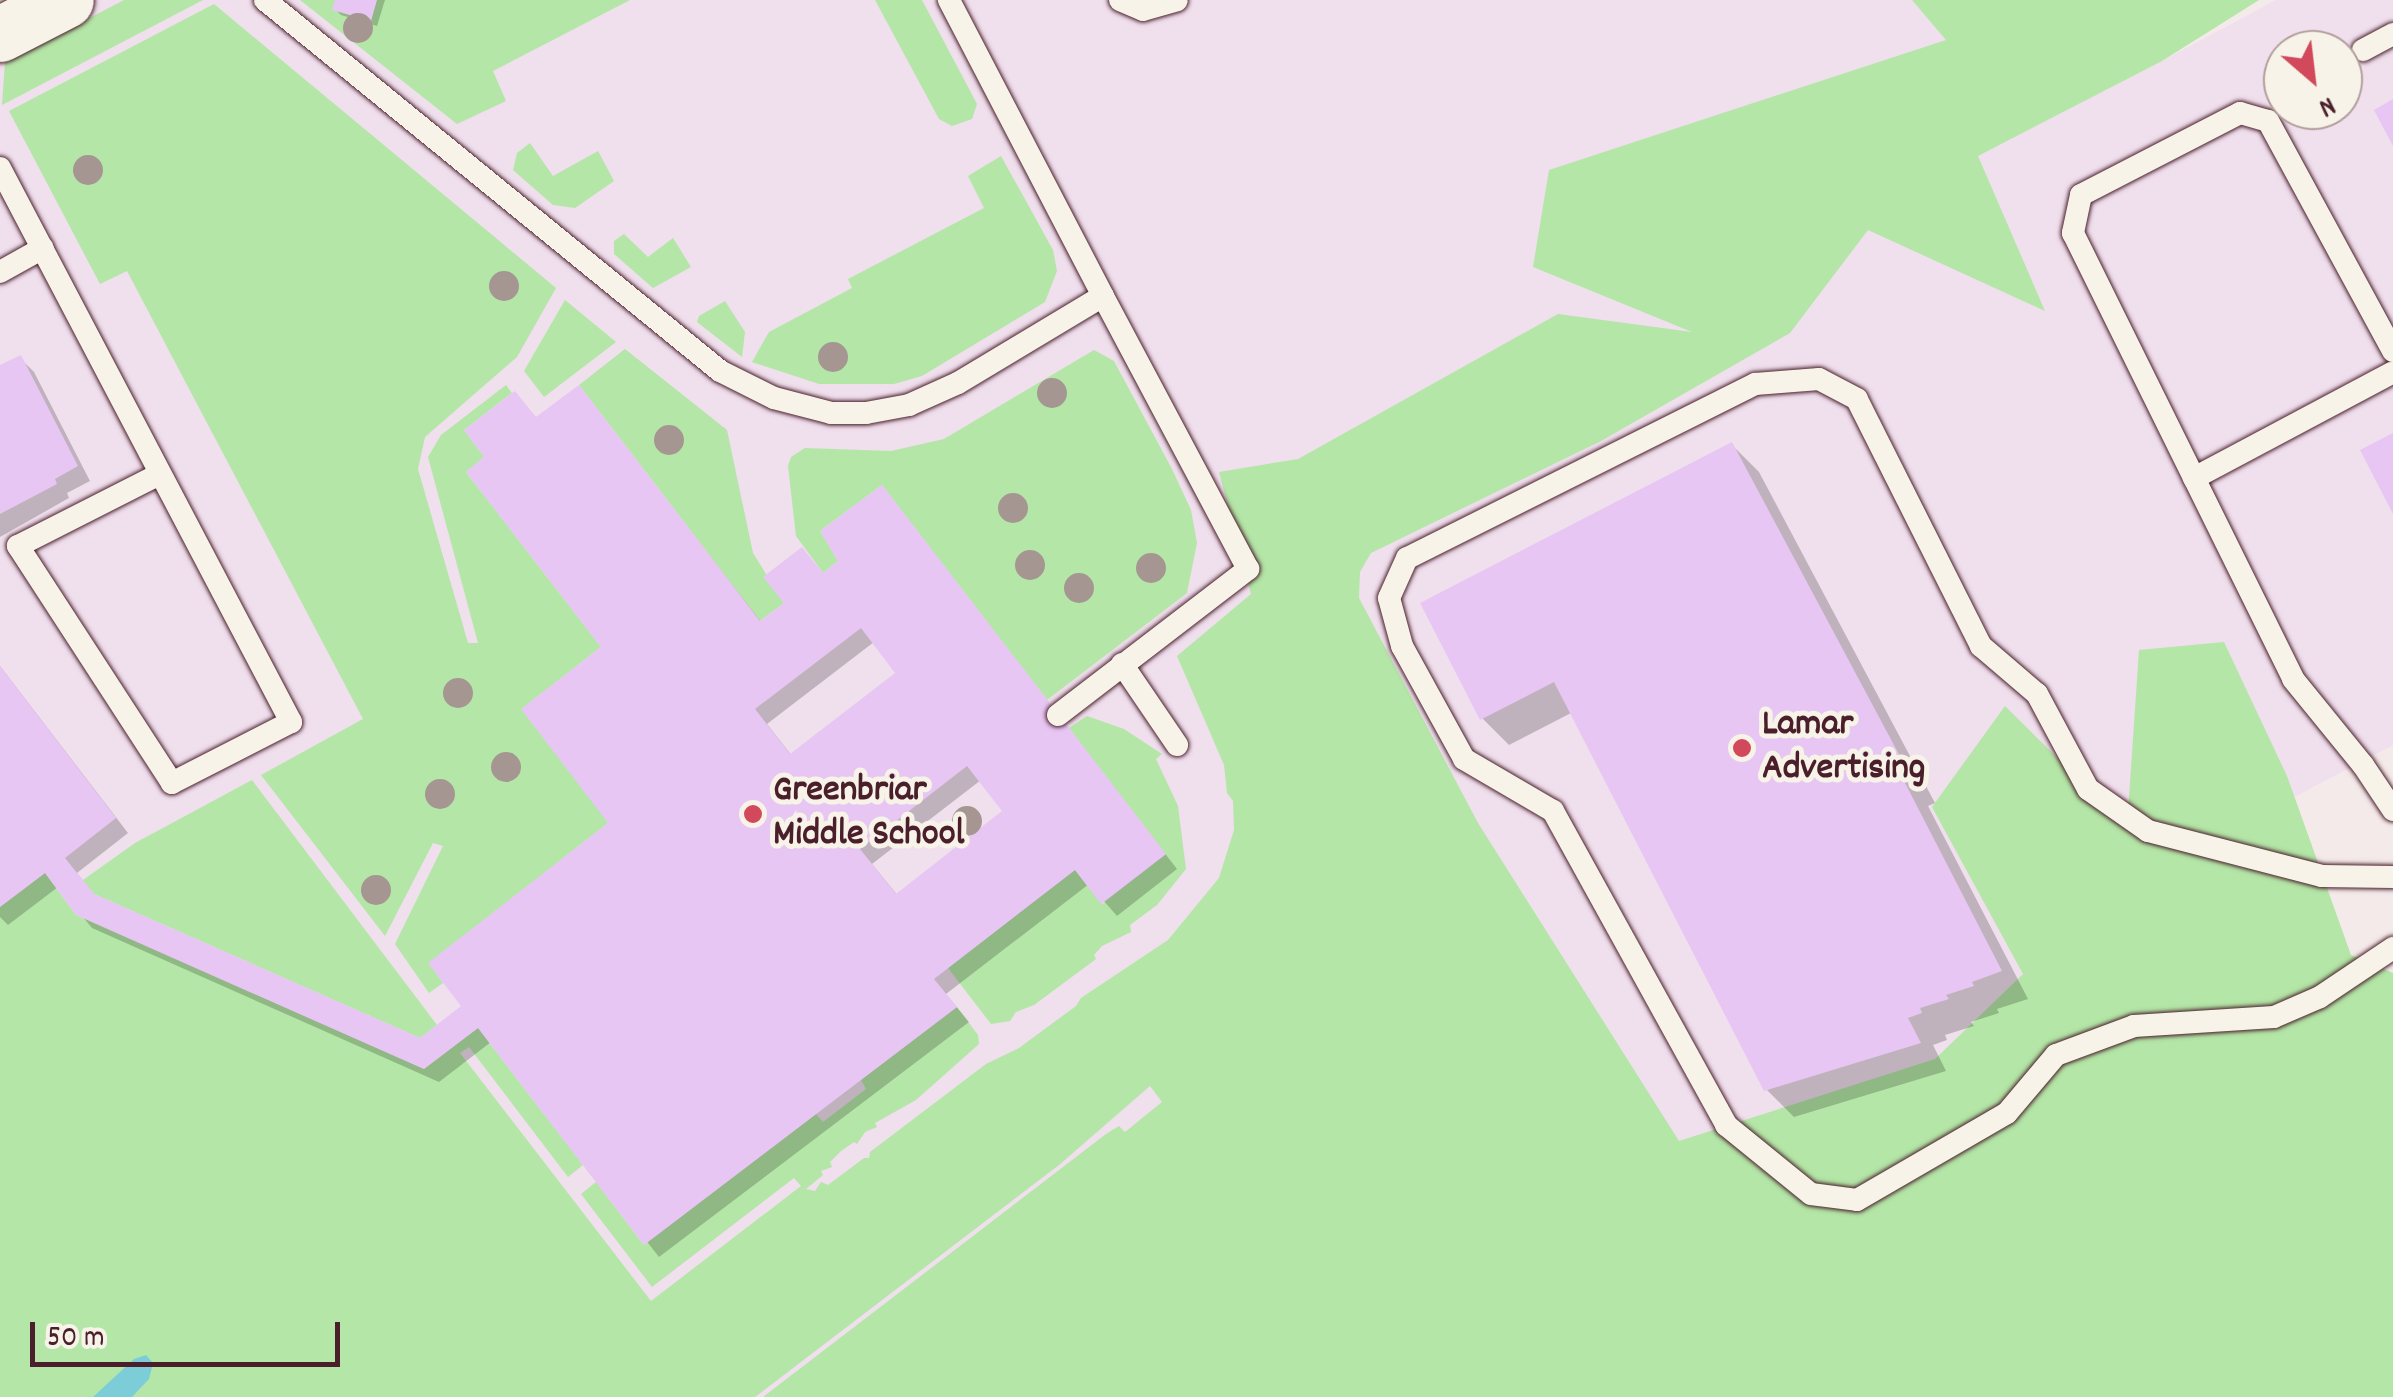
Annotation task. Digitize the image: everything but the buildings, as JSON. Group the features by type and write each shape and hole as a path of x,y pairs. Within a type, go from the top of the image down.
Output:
{"street":[{"path":"0,34 66,0"}],"lane":[{"path":"264,0 720,371 774,398 832,413 866,413 909,405 958,383 1103,296"},
{"path":"949,0 1248,569 1058,715"},
{"path":"1120,0 1143,10 1177,0"},
{"path":"2364,50 2393,34"},
{"path":"2393,351 2268,120 2240,113 2080,195 2073,233 2293,679 2363,765 2393,810"},
{"path":"0,168 291,722 172,782 18,546 160,474"},
{"path":"0,272 43,248"},
{"path":"2194,478 2393,372"},
{"path":"2393,877 2322,876 2148,831 2088,789 2038,694 1981,646 1857,399 1819,379 1754,384 1407,558 1390,598 1402,646 1464,759 1553,811 1726,1125 1811,1194 1857,1200 2007,1113 2056,1055 2134,1026 2274,1017 2320,997 2393,948"},
{"path":"1122,664 1177,745"}],"shaded area":[{"name":"Greenbriar Middle School","path":"66,0 2130,0 2162,61 2276,0 2393,0 2393,745 2158,869 1734,1397 0,1397 0,34"}],"green space":[{"path":"124,0 203,0 2,105 5,62"},
{"path":"300,0 630,0 493,71 506,101 457,124"},
{"path":"875,0 922,0 977,104 972,119 952,126 939,119"},
{"path":"1912,0 2259,0 2162,61 1978,156 2045,311 1868,230 1790,333 1601,441 1371,553 1360,572 1359,598 1478,823 1679,1141 1935,1059 2023,974 1932,807 2005,706 2127,827 2139,650 2224,642 2287,776 2351,955 2393,973 2393,1397 763,1397 1106,1134 1119,1126 1125,1132 1162,1102 1150,1086 1059,1165 755,1397 0,1397 0,907 45,873 76,915 424,1069 478,1028 583,1165 568,1177 469,1047 460,1053 651,1301 801,1186 794,1178 652,1287 581,1194 596,1182 644,1245 816,1114 823,1122 866,1089 861,1080 957,1007 978,1035 979,1044 916,1100 875,1123 877,1127 865,1132 857,1144 854,1142 841,1151 830,1162 832,1167 821,1171 823,1175 806,1189 815,1191 821,1182 828,1185 869,1158 870,1152 986,1064 1019,1048 1076,1006 1081,998 1168,940 1219,878 1234,830 1233,801 1227,793 1224,765 1177,656 1251,594 1219,472 1298,459 1558,314 1692,332 1533,267 1549,170 1946,40"},
{"path":"214,4 556,288 517,357 425,437 418,469 468,643 478,643 428,457 441,435 506,385 512,393 464,430 484,457 466,472 601,647 529,703 608,823 429,963 443,983 429,993 395,944 443,846 433,843 385,936 261,775 363,719 127,271 100,284 9,111"},
{"path":"530,143 553,176 598,151 614,181 575,208 553,205 513,170 517,153"},
{"path":"1001,156 1053,250 1057,271 1045,302 922,376 894,384 819,384 752,362 769,332 852,288 848,279 984,208 968,176"},
{"path":"624,234 648,257 673,238 691,267 653,288 614,254 614,241"},
{"path":"565,300 616,342 544,397 524,371"},
{"path":"725,301 745,332 742,357 697,322 699,316"},
{"path":"625,349 727,430 753,553 784,603 760,621 579,385"},
{"path":"1094,350 1114,361 1172,469 1191,510 1197,543 1187,593 1047,700 882,485 820,531 838,561 823,573 796,536 788,466 791,457 805,448 891,451 944,439"},
{"path":"1087,716 1124,729 1162,754 1156,759 1178,806 1186,869 1157,905 1130,925 1131,932 1102,946 1094,955 1096,959 1034,1005 1016,1012 1010,1021 991,1024 948,968 1075,870 1102,904 1165,855 1069,728"},
{"path":"252,780 437,1025 420,1038 94,894 83,880 135,843"}],"water":[{"path":"146,1355 153,1363 149,1379 132,1397 93,1397 134,1359"}],"place":[{"name":"Lamar Advertising","path":"1742,748"},
{"name":"Greenbriar Middle School","path":"753,814"}]}
